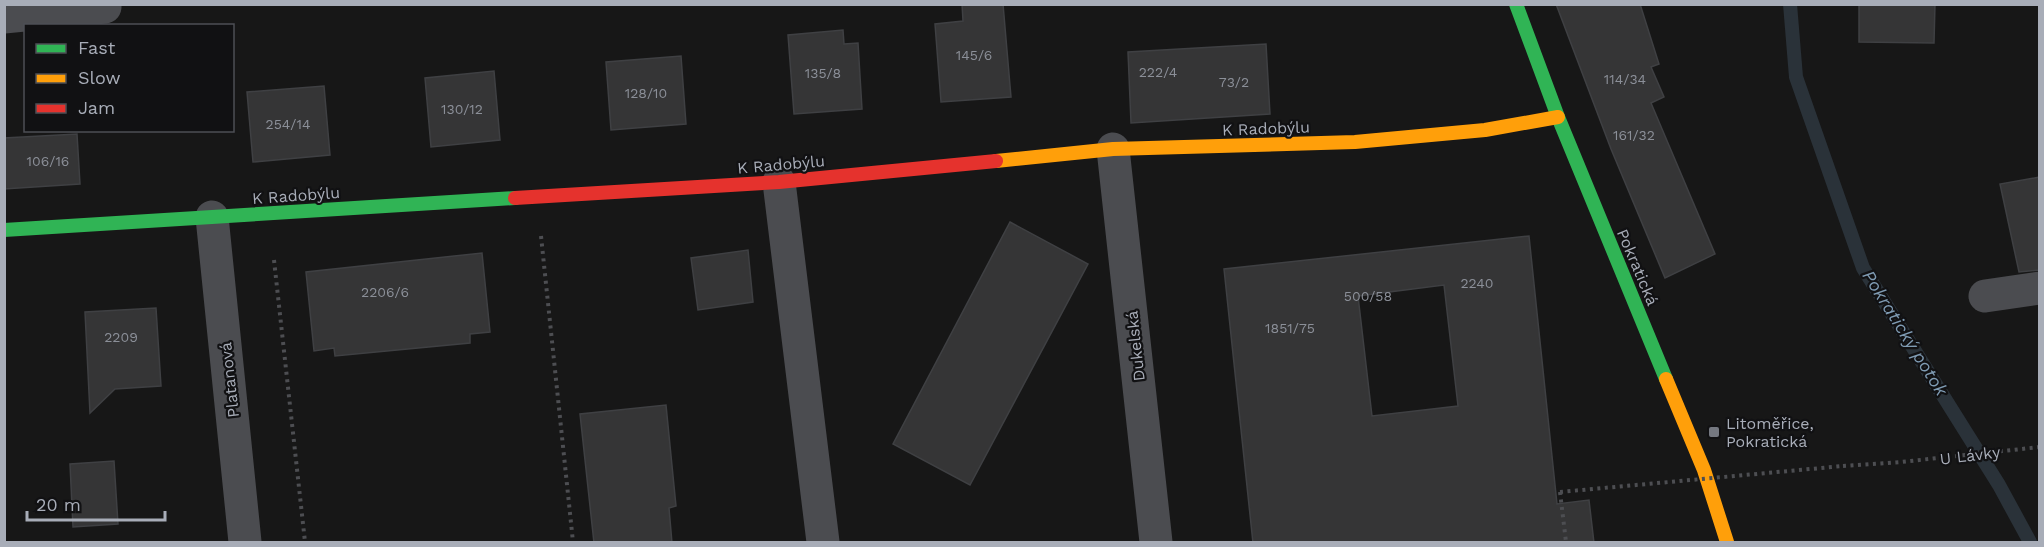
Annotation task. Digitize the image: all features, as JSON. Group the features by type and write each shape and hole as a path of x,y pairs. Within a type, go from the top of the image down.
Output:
{"street":[{"name":"Pokratická","path":"1516,4 1558,117 1704,470 1727,543"},
{"path":"4,17 105,7"},
{"name":"K Radobýlu","path":"4,230 779,182 1113,149 1355,142 1485,130 1558,117"},
{"name":"Dukelská","path":"1113,149 1156,543"},
{"path":"779,182 823,543"},
{"name":"Platanová","path":"212,217 245,543"},
{"path":"1984,296 2040,288"}],"path":[{"path":"537,197 573,543"},
{"path":"274,260 305,543"},
{"name":"U Lávky","path":"1566,543 1560,492 1901,462 2040,447"}],"building":[{"path":"962,4 1003,4 1011,97 941,102 935,24 963,21"},
{"path":"1556,4 1640,4 1659,64 1651,67 1664,97 1651,103 1715,254 1665,278 1611,149"},
{"path":"1859,4 1935,4 1934,43 1859,42"},
{"path":"843,30 844,44 858,43 862,109 794,114 788,35"},
{"path":"1266,44 1270,114 1131,123 1128,52"},
{"path":"681,56 686,124 611,130 606,62"},
{"path":"494,71 500,140 431,147 425,78"},
{"path":"324,86 330,155 253,162 247,92"},
{"path":"77,134 80,184 4,189 4,138"},
{"path":"2040,177 2040,270 2019,272 2000,184"},
{"path":"1010,222 1088,264 970,485 893,444"},
{"path":"1529,236 1557,504 1589,500 1594,543 1253,543 1224,269","holes":["1444,285 1458,406 1372,416 1358,296"]},
{"path":"748,250 753,302 698,310 691,258"},
{"path":"482,253 490,332 470,334 470,343 335,356 334,348 314,351 306,272"},
{"path":"156,308 161,386 115,389 90,413 85,312"},
{"path":"666,405 676,506 669,508 672,543 594,543 580,414"},
{"path":"114,461 118,524 73,527 70,464"}],"waterway":[{"name":"Pokratický potok","path":"1790,4 1796,77 1863,268 1999,485 2030,542"}],"traffic: fast":[{"path":"1516,4 1558,117 1666,379"},
{"path":"4,230 515,198"}],"traffic: slow":[{"path":"996,161 1113,149 1355,142 1485,130 1558,117"},
{"path":"1666,379 1704,470 1727,542"}],"traffic: jam":[{"path":"515,198 779,182 996,161"}],"place":[{"name":"Litoměřice, Pokratická","path":"1714,432"}]}
